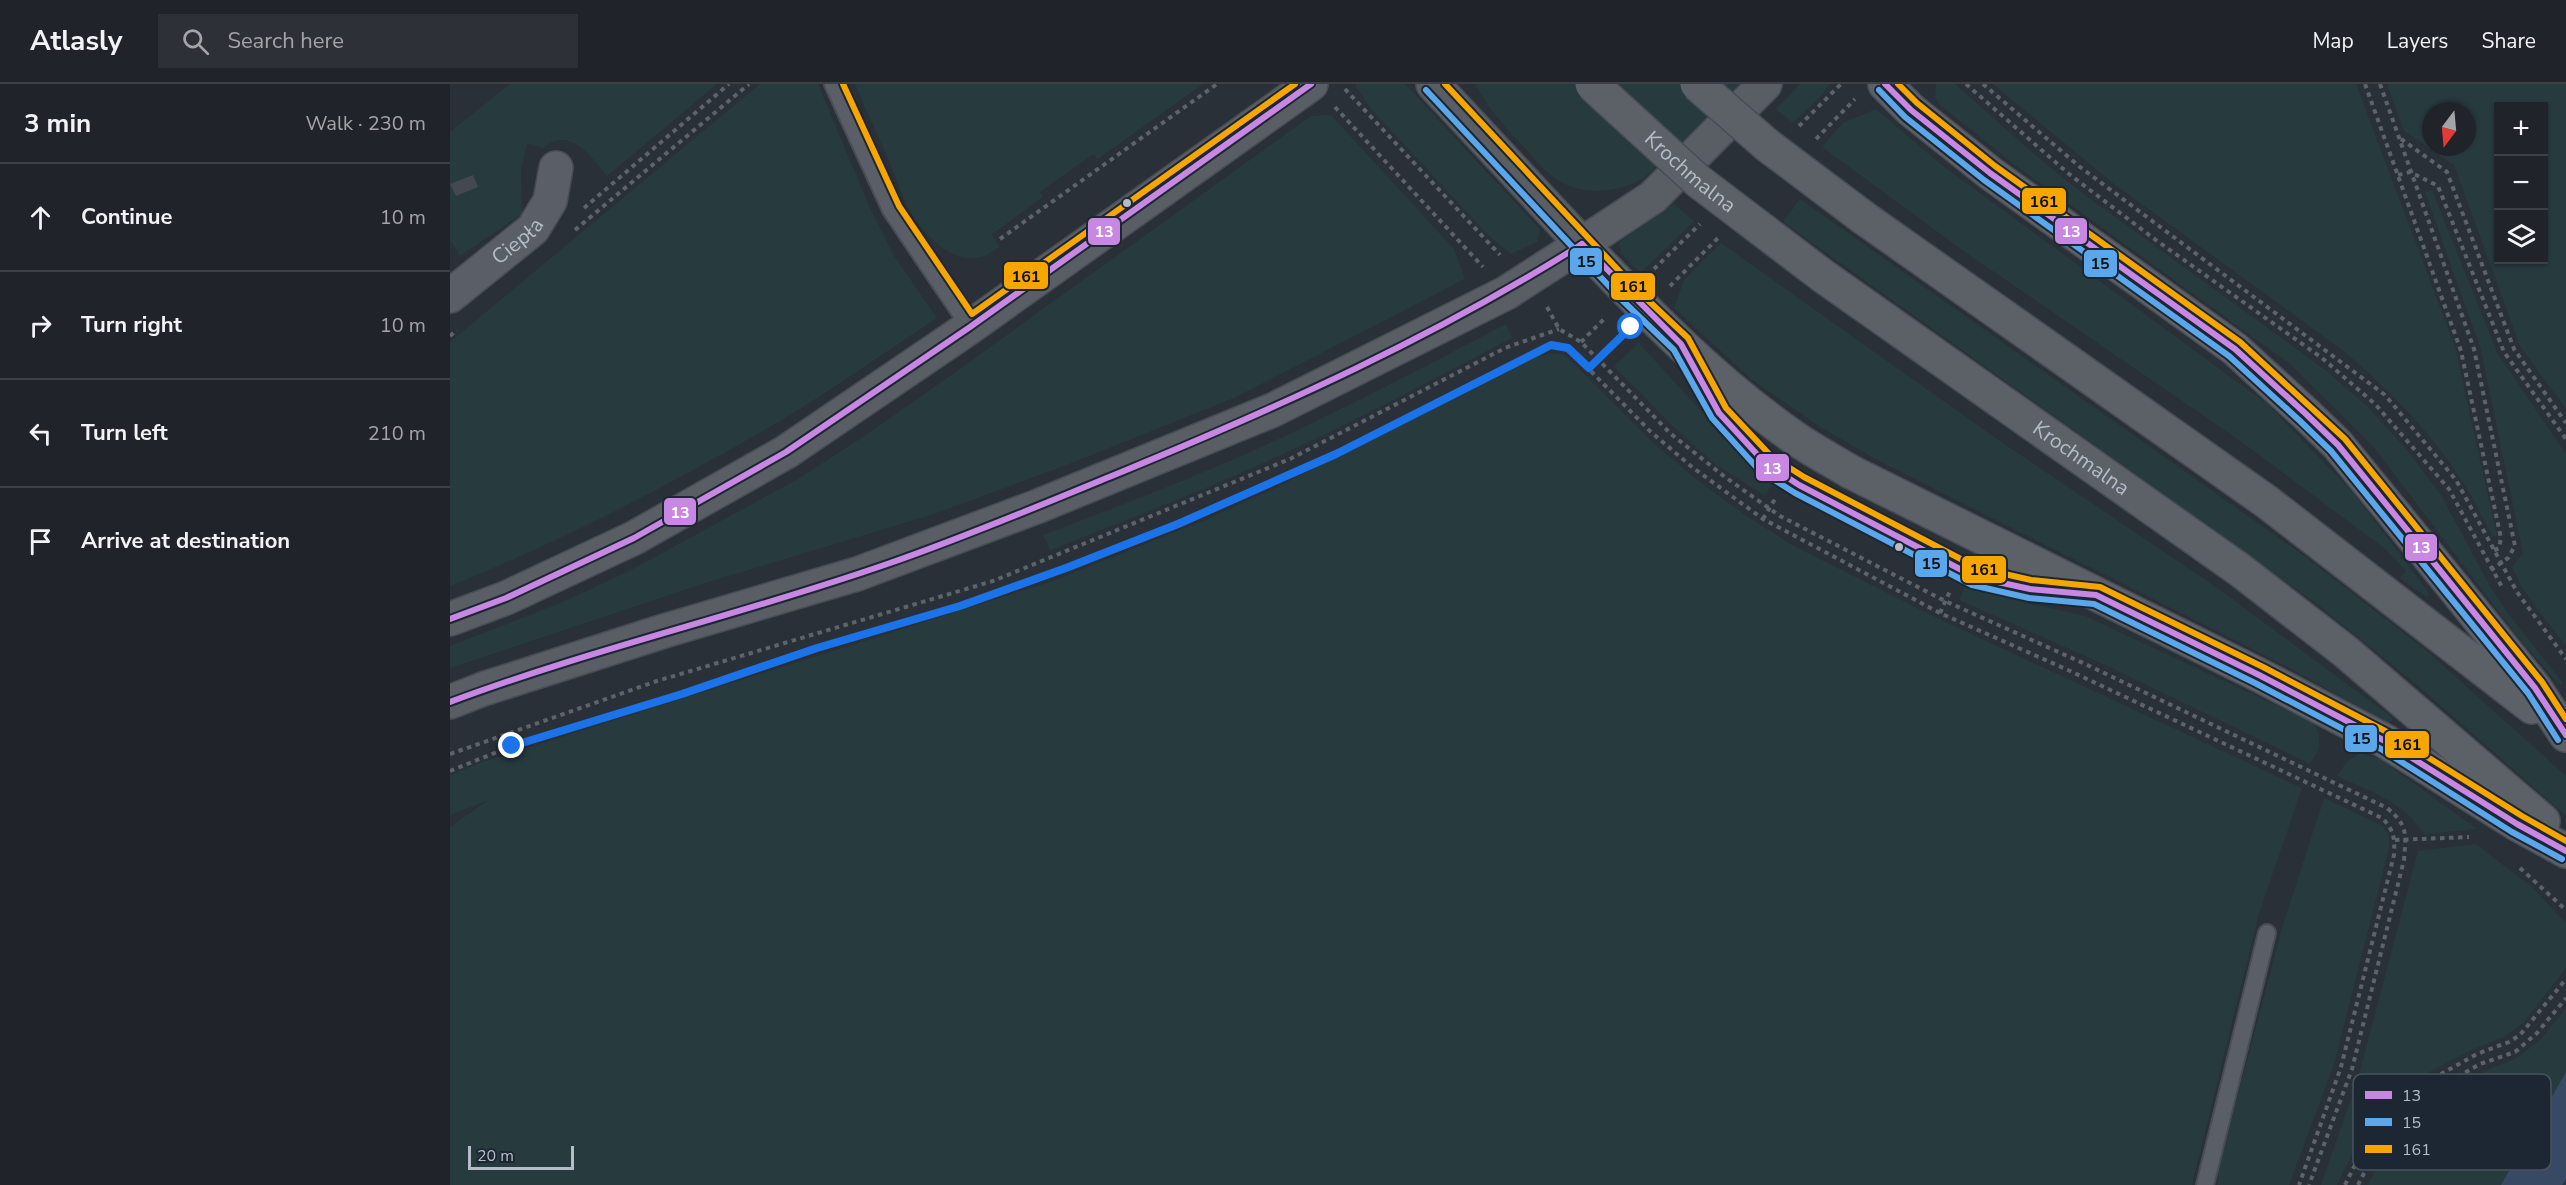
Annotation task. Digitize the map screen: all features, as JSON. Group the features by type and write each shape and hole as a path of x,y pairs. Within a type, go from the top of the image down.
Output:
{"main road":[{"path":"1433,84 1629,294 1745,401 1793,437 1851,472 2259,675 2385,741 2517,824 2566,851"},
{"name":"Krochmalna","path":"1592,84 1698,181 1823,276 2172,521 2285,605 2411,706 2566,842"},
{"path":"1697,84 1767,145 1864,218 2276,508 2566,735"},
{"path":"450,702 483,689 664,631 857,574 1036,507 1273,410 1506,293 1653,197 1765,84"},
{"path":"1885,84 1911,110 1990,173 2235,349 2306,414 2338,445 2535,688 2566,735"},
{"path":"450,619 506,598 634,538 786,452 1321,93"}],"street":[{"name":"Ciepła","path":"450,296 533,229 550,201 556,168"}],"lane":[{"path":"833,84 891,210 970,327"},
{"path":"2205,1185 2267,933"}],"path":[{"path":"580,211 729,84"},
{"path":"568,237 749,84"},
{"path":"1000,239 1217,84"},
{"path":"1983,84 2080,167 2385,395 2456,480 2517,592 2566,659"},
{"path":"2365,84 2461,351 2501,538 2499,548 2493,551"},
{"path":"2380,84 2474,349 2515,546 2513,553 2491,570"},
{"path":"1347,91 1504,260"},
{"path":"1321,93 1485,270"},
{"path":"2400,138 2447,172 2514,350 2566,423"},
{"path":"2398,175 2410,172 2439,186 2504,352 2566,439"},
{"path":"1581,342 1614,309"},
{"path":"1589,368 1631,327"},
{"path":"450,336 459,328"},
{"path":"450,754 657,681 993,581 1290,459 1505,348 1559,330"},
{"path":"450,771 512,746 682,694 817,648 960,606 1078,564 1178,524 1336,454 1551,345 1568,348 1651,432 1692,467 1762,519 1940,613 2068,670 2382,818 2392,828 2395,840 2394,855 2341,1067 2299,1185"},
{"path":"2395,840 2406,842 2473,837"},
{"path":"2309,1185 2352,1069 2404,860 2406,842"},
{"path":"2514,863 2566,910"},
{"path":"2441,1074 2477,1054 2509,1042 2520,1035 2566,979"},
{"path":"2463,1074 2480,1064 2515,1052 2537,1033 2566,998"},
{"path":"2345,1185 2353,1169"},
{"path":"2358,1185 2366,1170"}],"green space":[{"path":"510,84 717,84 607,176 587,153 571,142 562,140 543,148 527,143 521,171 522,214 460,256 450,240 450,132"},
{"path":"760,84 818,84 869,206 894,256 937,318 800,409 740,444 577,530 450,586 450,342"},
{"path":"855,84 1203,84 1098,159 1093,154 1040,192 1043,197 992,234 999,247 987,255 974,258 951,253 940,246 913,216"},
{"path":"1356,84 1405,84 1536,225 1540,231 1537,242 1511,254 1489,236 1371,109"},
{"path":"1475,84 1739,84 1644,178 1612,190 1589,191 1567,185 1552,176 1539,164 1503,124"},
{"path":"1800,84 1830,84 1823,94 1793,123 1776,109"},
{"path":"1936,84 1955,84 2040,159 2085,195 2328,372 2367,406 2407,450 2441,495 2491,588 2563,683 2560,685 2520,640 2373,446 2290,364 2015,165 1939,104 1935,96"},
{"path":"1993,84 2356,84 2455,347 2497,536 2492,536 2449,461 2406,410 2357,363 2114,184"},
{"path":"2387,84 2566,84 2566,409 2520,346 2454,165 2441,156 2476,156 2476,102 2422,102 2422,143 2404,131"},
{"path":"1876,109 1943,166 2266,403 2352,491 2429,593 2428,597 2400,578 2406,571 2384,548 2239,440 1965,252 1822,147 1843,123"},
{"path":"1331,115 1454,249 1465,279 1234,398 1069,464 934,514 702,584 450,668 450,646 563,602 631,570 798,479 866,435 954,373 1311,116"},
{"path":"2432,190 2498,354 2566,454 2566,646 2530,598 2512,567 2523,554 2481,350 2425,192"},
{"path":"1800,199 2303,555 2427,651 2566,776 2566,816 2423,690 2317,604 1783,222"},
{"path":"1674,204 1694,221 1640,273 1621,253 1619,245 1621,241"},
{"path":"1721,243 1997,439 2216,587 2393,718 2388,724 2292,669 1879,461 1819,426 1752,380 1674,308 1684,280"},
{"path":"1506,324 1512,338 1339,427 1224,480 1050,550 1043,535 1186,479 1270,443"},
{"path":"1639,343 1733,446 1773,482 1765,496 1714,463 1673,426 1614,366"},
{"path":"1550,353 1563,354 1568,358 1651,441 1696,479 1742,513 1792,545 1939,619 2302,788 2258,917 2192,1185 450,1185 450,827 487,801 450,815 450,775 483,762 1050,582 1203,521 1275,488 1536,357"},
{"path":"1966,584 2014,600 2085,616 2314,723 2320,740 2317,753 2310,764 2101,663 1959,600"},
{"path":"2360,753 2380,759 2477,829 2426,834 2407,813 2396,805 2337,776 2347,761"},
{"path":"2324,798 2383,826 2389,837 2389,848 2334,1064 2289,1185 2217,1185 2220,1163 2282,928"},
{"path":"2476,844 2532,887 2566,923 2566,968 2524,1022 2504,1037 2471,1050 2426,1074 2359,1074 2418,851"},
{"path":"2566,1008 2566,1185 2368,1185 2376,1170 2551,1170 2551,1074 2481,1074 2517,1058 2542,1038"},
{"path":"2353,1093 2353,1152 2337,1185 2321,1185"}],"water":[{"path":"2566,1072 2566,1179 2562,1185 2501,1185 2510,1170 2551,1170 2551,1098"}],"building":[{"path":"473,175 478,187 456,196 450,184"}],"transit line":[{"name":"161","path":"843,84 899,206 972,314 1295,84"},
{"name":"13","path":"450,619 506,598 634,538 786,452 970,327 1311,84"},
{"name":"161","path":"1445,84 1635,288 1688,338 1726,408 1771,456 1804,477 1978,568 2031,580 2100,587 2263,667 2389,733 2566,841"},
{"name":"13","path":"1885,84 1911,110 1990,173 2235,349 2306,414 2338,445 2430,558 2535,688 2566,735"},
{"name":"161","path":"1898,84 1917,103 1995,166 2240,342 2345,439 2542,682 2566,719"},
{"name":"15","path":"1426,90 1622,300 1674,350 1712,418 1760,471 1795,493 1972,585 2029,598 2094,604 2255,683 2381,749 2512,832 2562,859"},
{"name":"15","path":"1879,90 1905,117 1984,180 2229,356 2300,421 2331,451 2528,693 2558,740"},
{"name":"13","path":"1582,244 1681,344 1719,413 1765,463 1799,485 1975,577 2030,589 2096,595 2259,675 2385,741 2517,824 2566,851"},
{"name":"13","path":"450,702 559,665 835,581 919,553 1005,520 1238,422 1355,369 1470,310 1582,244"}],"route":[{"path":"512,746 682,694 817,648 960,606 1066,568 1178,524 1336,454 1551,345 1568,348 1589,368 1631,327"}]}
